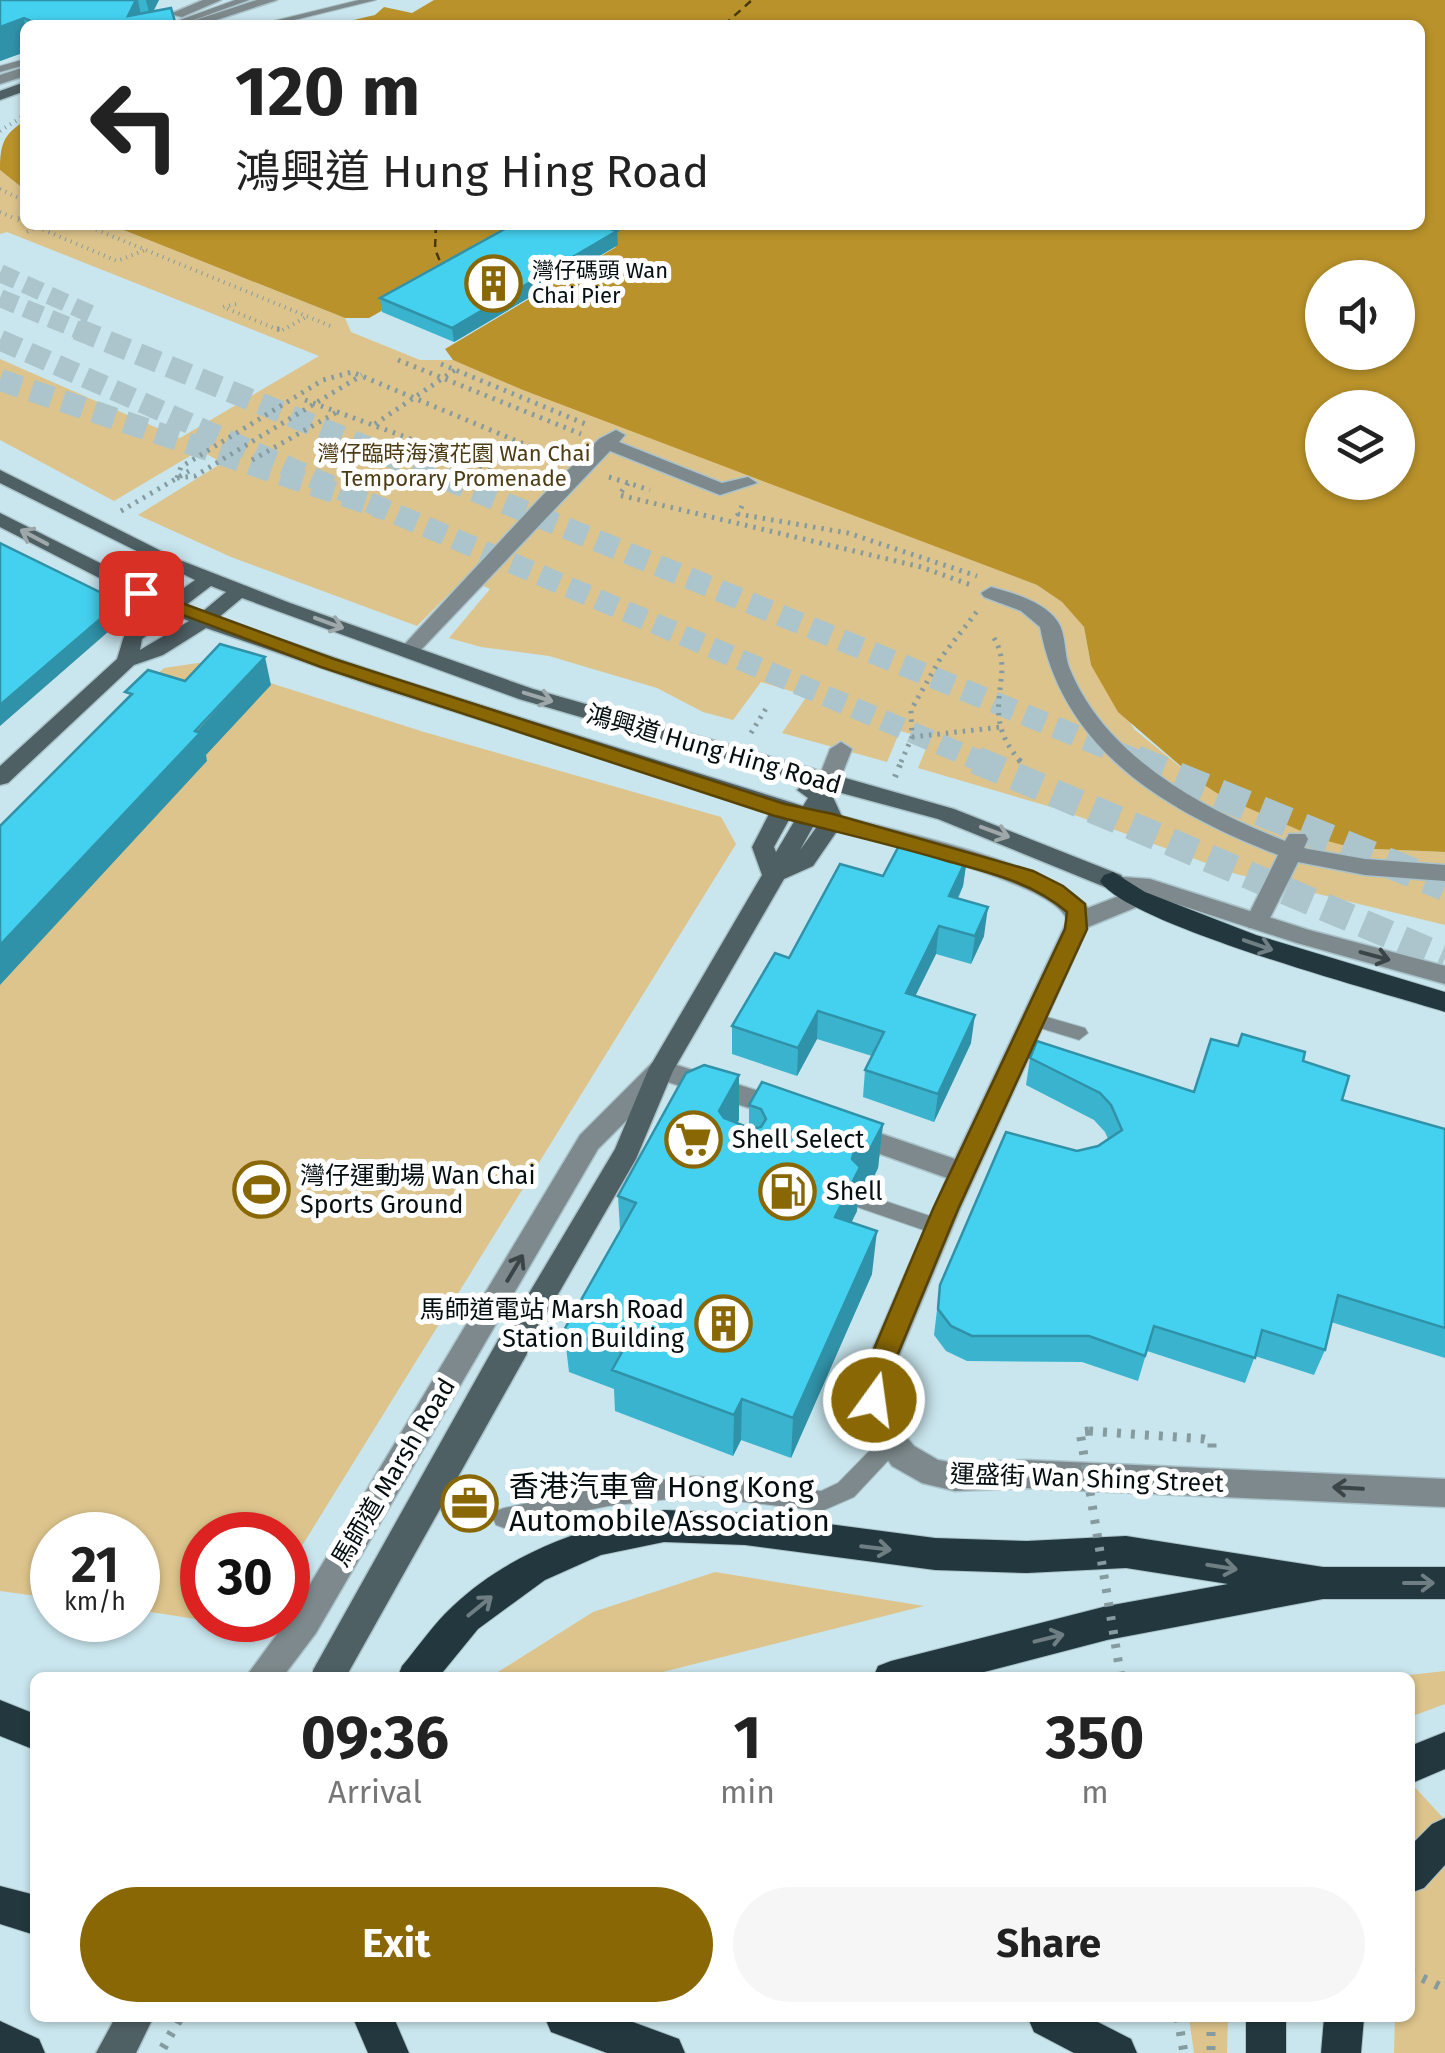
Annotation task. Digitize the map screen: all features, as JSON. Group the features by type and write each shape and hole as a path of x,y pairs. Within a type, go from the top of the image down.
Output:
{"highway":[{"path":"1112,881 1136,898 1247,942 1445,1002"},
{"path":"420,1672 466,1618 498,1591 562,1554 598,1540 649,1528 700,1525 745,1529 950,1555 1027,1557 1126,1552 1323,1582 1445,1583"},
{"path":"915,1672 1122,1620 1323,1582"},
{"path":"0,1718 30,1730"},
{"path":"1415,1763 1445,1750"},
{"path":"1415,1869 1445,1837"},
{"path":"0,1904 30,1913"},
{"path":"375,2022 389,2053"},
{"path":"577,2022 665,2053"},
{"path":"1056,2022 1117,2053"},
{"path":"1266,2022 1266,2053"},
{"path":"1341,2053 1344,2022"},
{"path":"0,2041 25,2053"}],"main road":[{"name":"鴻興道 Hung Hing Road","path":"0,476 208,579 238,590 526,694 825,788 981,826 1112,881"},
{"name":"鴻興道 Hung Hing Road","path":"0,519 204,620 782,811 808,816"},
{"path":"126,661 132,637 208,579"},
{"path":"0,778 126,661 156,651 204,620 238,590"},
{"path":"825,788 833,821"},
{"name":"馬師道 Marsh Road","path":"330,1672 627,1152 661,1070 825,788"},
{"path":"773,874 763,847 782,811"},
{"name":"馬師道 Marsh Road","path":"773,874 805,860 833,821"},
{"path":"116,2053 133,2022"}],"street":[{"path":"167,20 215,0"},
{"path":"204,20 272,0"},
{"path":"409,651 611,439 720,488 748,483"},
{"path":"991,593 1028,607 1050,624 1051,651 1059,676 1088,723 1157,784 1256,839 1292,845 1357,868 1445,872"},
{"path":"825,788 842,749"},
{"name":"鴻興道 Hung Hing Road","path":"808,816 1026,876 1067,900 1078,910 1079,921"},
{"path":"1257,922 1292,845"},
{"name":"鴻興道 Hung Hing Road","path":"1112,881 1150,887 1445,975"},
{"path":"891,1443 876,1414 874,1380 938,1227 1079,921 1136,898"},
{"path":"661,1070 759,1108 823,1123 964,1173"},
{"name":"馬師道 Marsh Road","path":"266,1672 304,1622 590,1142 661,1070"},
{"name":"運盛街 Wan Shing Street","path":"891,1443 915,1464 955,1477 1026,1474 1445,1493"}],"lane":[{"path":"186,20 244,0"},
{"path":"284,20 371,0"},
{"path":"1033,1018 1079,1033"},
{"path":"861,1201 938,1227"},
{"path":"504,1518 608,1496 694,1486 822,1500 846,1490 891,1443"}],"path":[{"path":"0,212 20,220"},
{"path":"16,219 20,217"},
{"path":"46,230 117,260 147,250"},
{"path":"97,230 333,327"},
{"path":"257,307 268,300"},
{"path":"236,304 223,307 281,331 308,316"},
{"path":"398,360 611,439"},
{"path":"374,425 455,370"},
{"path":"177,478 180,467 323,380 352,372 581,468"},
{"path":"177,478 195,476 362,375"},
{"path":"305,400 465,459 549,500"},
{"path":"252,460 338,411"},
{"path":"113,515 189,471"},
{"path":"628,483 619,495 921,566 991,593 940,659 911,710 912,737 895,777"},
{"path":"994,638 1005,664 996,695 1002,726 1013,755 1023,764"},
{"path":"748,738 768,707"},
{"path":"912,737 1002,726"},
{"path":"1121,1672 1080,1432 1204,1439 1212,1441 1212,1450"},
{"path":"1415,1974 1445,1989"},
{"path":"160,2053 178,2022"},
{"path":"1179,2022 1184,2053"},
{"path":"1211,2022 1211,2053"}],"green space":[{"name":"灣仔臨時海濱花園 Wan Chai Temporary Promenade","path":"0,170 20,186 20,230 124,230 345,318 351,332 420,360 453,360 1037,585 1062,602 1084,627 1091,665 1135,730 1198,781 1353,848 1445,852 1445,925 1236,874 1058,809 918,768 930,739 900,731 887,762 782,733 807,696 761,682 733,720 703,712 657,688 549,656 481,647 449,638 490,589 465,578 417,626 231,557 138,515 222,463 200,450 114,501 0,440 0,359 180,438 319,356 7,232 0,234"},
{"name":"灣仔運動場 Wan Chai Sports Ground","path":"205,662 424,732 721,817 736,844 310,1533 310,1512 180,1512 180,1617 160,1613 160,1512 30,1512 30,1595 0,1591 0,831 84,741 164,668"},
{"path":"715,1572 924,1606 663,1672 498,1672 593,1612"},
{"path":"1445,1671 1445,1704 1415,1715 1415,1674"},
{"path":"1415,1787 1445,1820 1445,2053 1394,2053 1395,2022 1415,2022"},
{"path":"1190,2022 1228,2022 1227,2053 1194,2053"}],"shaded area":[{"path":"434,0 1445,0 1445,852 1353,848 1317,838 1223,797 1198,781 1118,712 1091,665 1084,627 1062,602 1037,585 523,390 453,360 445,349 616,247 577,230 1425,230 1425,20 354,20 375,15 384,7 412,13"},
{"path":"20,125 20,186 0,170 4,141"},
{"path":"124,230 525,230 369,318 345,318"}],"building":[{"path":"0,0 136,0 128,16 171,8 174,20 24,18 0,27"},
{"name":"灣仔碼頭 Wan Chai Pier","path":"503,230 617,231 452,328 380,298"},
{"path":"0,543 120,602 0,705"},
{"path":"220,644 265,657 195,731 200,733 0,945 0,826 132,694 125,692 148,670 185,681"},
{"path":"902,840 967,858 949,896 988,907 975,936 939,926 906,993 975,1015 938,1094 865,1070 884,1032 818,1011 798,1048 732,1026 775,953 789,958 840,864 883,876"},
{"path":"1242,1034 1305,1052 1303,1061 1349,1076 1342,1100 1445,1129 1445,1328 1338,1295 1325,1350 1262,1330 1255,1358 1154,1326 1145,1356 1089,1336 972,1336 951,1326 938,1309 940,1285 1006,1132 1077,1151 1098,1146 1122,1130 1111,1105 1100,1093 1030,1058 1037,1041 1194,1092 1211,1039 1238,1046"},
{"path":"704,1065 739,1075 719,1111 724,1118 752,1129 761,1127 766,1119 761,1109 749,1105 762,1082 883,1124 871,1147 854,1151 852,1159 860,1167 835,1217 877,1231 793,1418 742,1399 734,1415 612,1370 622,1352 564,1330 636,1203 618,1196 686,1073"}],"ferry route":[{"path":"730,20 752,0"},
{"path":"436,230 435,249 441,264"}],"tunnel":[{"path":"0,273 93,315"},
{"path":"0,298 83,332"},
{"path":"77,329 1141,762"},
{"path":"0,340 384,509 982,762"},
{"path":"0,380 384,509"},
{"path":"976,760 1445,958"},
{"path":"1135,760 1445,886"}],"place":[{"name":"灣仔碼頭 Wan Chai Pier","path":"493,283"},
{"name":"Shell Select","path":"693,1139"},
{"name":"灣仔運動場 Wan Chai Sports Ground","path":"261,1189"},
{"name":"Shell","path":"787,1191"},
{"name":"馬師道電站 Marsh Road Station Building","path":"723,1323"},
{"name":"香港汽車會 Hong Kong Automobile Association","path":"470,1504"}],"route":[{"path":"141,593 204,620 327,663 782,811 833,821 1026,876 1056,891 1078,910 1076,929 946,1209 874,1380 874,1400"}]}
